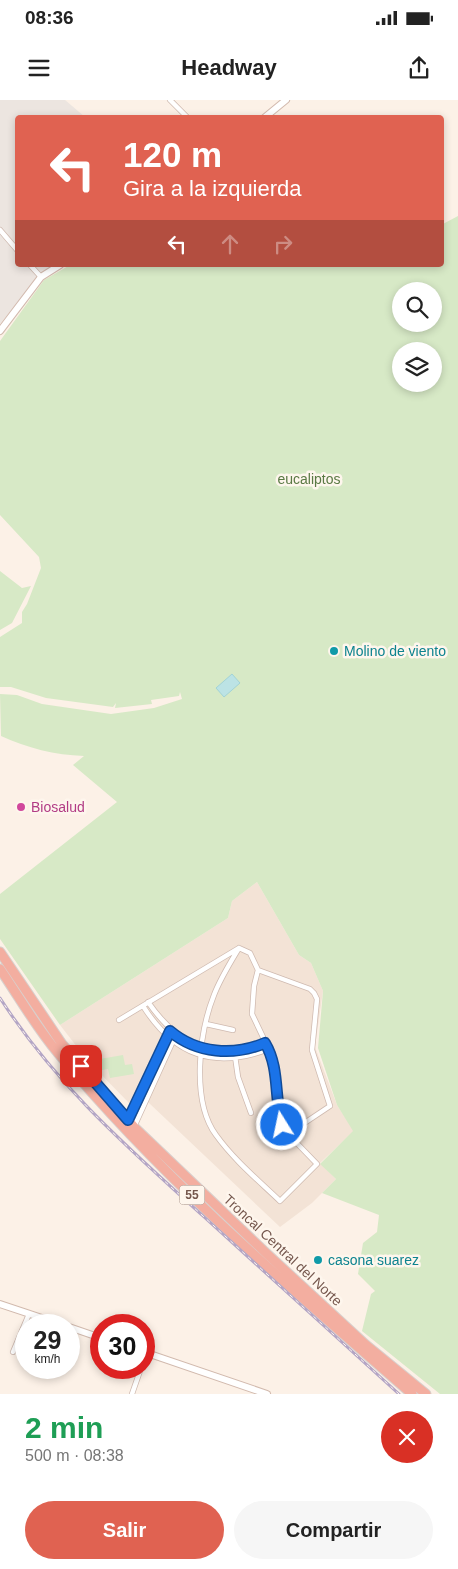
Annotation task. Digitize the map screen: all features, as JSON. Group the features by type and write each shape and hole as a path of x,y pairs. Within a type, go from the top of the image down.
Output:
{"highway":[{"name":"Troncal Central del Norte","path":"0,952 62,1044 134,1127 266,1254 366,1344 426,1394"},
{"name":"Troncal Central del Norte","path":"0,969 58,1053 125,1128 222,1225 412,1394"}],"main road":[{"path":"268,115 286,100"},
{"path":"0,331 41,277 57,267"},
{"path":"0,1304 29,1314"},
{"path":"155,1358 267,1394"}],"street":[{"path":"170,100 185,115"},
{"path":"0,230 15,247"},
{"path":"32,267 41,277"},
{"path":"239,948 250,953 258,970 254,986 252,1014 269,1049 275,1067 279,1113 288,1134 318,1164 280,1200 242,1164 216,1135 207,1118 201,1092 202,1055 206,1024 214,995 239,948"},
{"path":"119,1020 239,948"},
{"path":"258,970 310,990 316,999 312,1050 330,1106 288,1134"},
{"path":"148,1002 170,1031 203,1048 235,1052 265,1043"},
{"path":"143,1006 167,1038 202,1055 235,1059 269,1049"},
{"path":"206,1024 233,1030"},
{"path":"128,1120 170,1031"},
{"path":"134,1127 175,1035"},
{"path":"235,1052 238,1077 250,1113"},
{"path":"149,1077 156,1080"},
{"path":"13,1352 15,1347"},
{"path":"132,1394 137,1379"}],"shaded area":[{"path":"0,100 65,100 83,115 15,115 15,267 53,267 40,275 0,324"},
{"path":"257,882 299,955 311,963 323,991 315,1047 337,1105 354,1131 320,1163 336,1179 312,1203 280,1227 149,1103 137,1095 129,1103 88,1061 60,1025 228,918 232,901"}],"green space":[{"name":"eucaliptos","path":"458,216 458,1394 440,1394 362,1331 371,1294 375,1291 358,1274 363,1243 377,1232 379,1215 322,1193 336,1179 320,1164 353,1131 337,1105 318,1048 323,991 311,963 299,955 257,882 232,901 228,918 60,1025 0,939 0,894 117,802 73,765 84,756 41,750 1,736 0,694 17,695 42,704 111,714 154,708 182,699 180,692 179,696 151,700 152,704 115,708 116,703 113,707 46,698 11,687 0,687 0,637 22,623 22,612 41,568 39,557 0,515 0,341 44,280 67,267 444,267 444,223"},
{"path":"0,571 22,588 31,586 12,623 0,630"},
{"path":"123,1055 125,1065 132,1064 134,1074 110,1078 108,1069 102,1070 100,1059"}],"water":[{"path":"232,674 240,683 224,697 216,688"}],"railway":[{"path":"0,998 45,1059 120,1140 399,1394"}],"place":[{"name":"Molino de viento","path":"334,651"},
{"name":"Biosalud","path":"21,807"},
{"name":"casona suarez","path":"318,1260"}],"route":[{"path":"81,1066 128,1120 170,1031 191,1044 203,1048 235,1052 247,1050 265,1043 273,1058 275,1067 279,1113 282,1125"}]}
